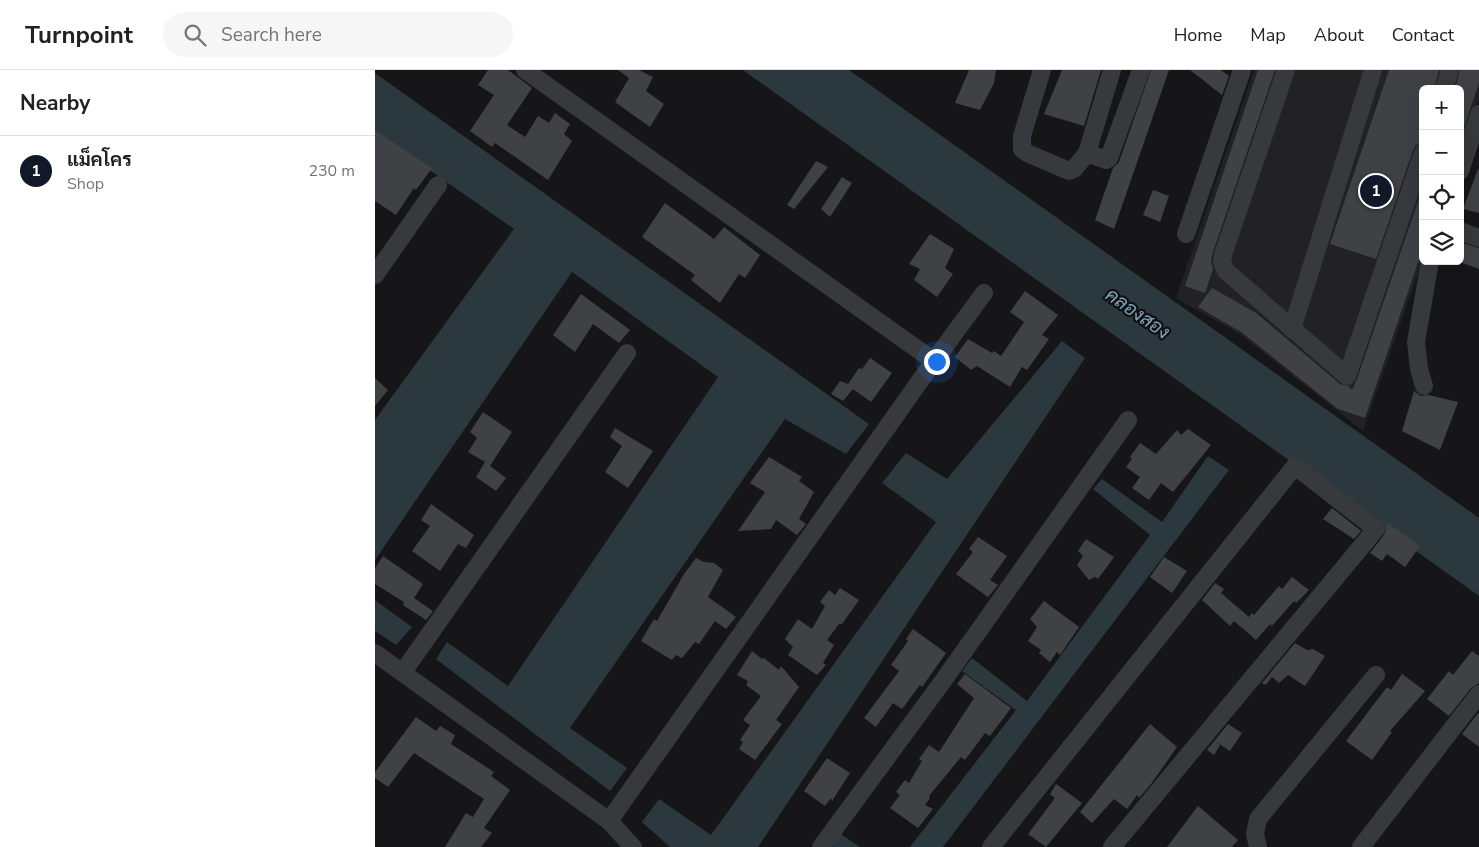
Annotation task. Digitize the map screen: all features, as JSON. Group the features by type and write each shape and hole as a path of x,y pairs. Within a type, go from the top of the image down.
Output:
{"street":[{"path":"525,70 933,361"},
{"path":"1042,70 1022,136 1022,149 1027,153 1069,171 1074,169 1087,153 1112,70"},
{"path":"1186,234 1242,70"},
{"path":"1285,70 1222,262 1226,271 1347,376 1419,165"},
{"path":"1292,329 1373,70"},
{"path":"1445,85 1450,70"},
{"path":"1087,153 1108,160 1138,71"},
{"path":"1464,164 1474,146 1479,114"},
{"path":"375,275 437,185"},
{"path":"1464,232 1479,238"},
{"path":"1423,386 1415,342 1429,265"},
{"path":"609,821 933,361 984,293"},
{"path":"403,672 627,353"},
{"path":"821,847 943,681 1128,420"},
{"path":"991,847 1295,466 1376,529 1112,847"},
{"path":"375,653 609,821 633,847"},
{"path":"1258,847 1255,834 1258,819 1376,674"},
{"path":"1361,847 1479,694"}],"shaded area":[{"path":"1254,70 1479,70 1479,97 1464,140 1464,85 1419,85 1419,265 1421,265 1363,431 1241,335 1176,298"}],"water":[{"name":"คลองสอง","path":"743,70 849,70 1479,518 1479,596"},
{"path":"375,73 869,424 846,454 785,419 570,728 627,768 610,791 436,659 447,642 508,686 718,377 572,272 375,560 375,420 514,229 375,132"},
{"path":"1062,341 1085,358 758,847 670,847 642,822 659,799 711,835 936,522 882,483 906,453 947,479"},
{"path":"1208,456 1229,470 943,847 910,847 1016,710 962,671 972,658 1027,701 1150,535 1093,489 1102,479 1162,522"},
{"path":"375,600 412,627 396,645 375,631"},
{"path":"838,832 860,847 834,847 829,844"}],"building":[{"path":"488,70 508,70 532,88 507,125 525,137 538,116 549,123 555,113 570,124 564,134 572,141 548,180 495,143 492,147 470,131 494,95 478,85"},
{"path":"618,70 639,70 653,77 646,91 664,104 650,127 615,102 629,78"},
{"path":"969,70 996,70 994,83 980,110 955,103"},
{"path":"1062,70 1101,70 1084,126 1044,114"},
{"path":"1151,70 1169,70 1114,229 1095,220 1113,168 1119,162"},
{"path":"1190,70 1221,70 1229,76 1222,95"},
{"path":"1258,70 1275,70 1213,252 1211,261 1213,269 1205,293 1185,286"},
{"path":"1389,70 1439,70 1435,85 1419,85 1419,144 1413,150 1376,259 1330,244"},
{"path":"1460,70 1479,70 1479,83 1464,127 1464,85 1456,85"},
{"path":"375,130 432,168 416,190 414,188 396,215 375,201"},
{"path":"816,161 828,167 794,209 787,205"},
{"path":"1478,169 1479,213 1464,209"},
{"path":"842,177 852,183 830,217 821,209"},
{"path":"1153,190 1169,196 1160,222 1143,215"},
{"path":"1419,199 1419,260 1365,418 1338,409 1241,332 1198,307 1212,288 1256,313 1340,384 1348,386 1352,390"},
{"path":"665,203 714,239 724,227 760,255 745,278 739,274 720,303 691,280 695,275 642,237"},
{"path":"930,234 954,249 945,268 953,274 937,297 914,280 920,269 909,264"},
{"path":"1464,243 1479,248 1479,269 1464,263"},
{"path":"1025,291 1058,315 1042,335 1049,339 1027,370 1022,367 1010,387 977,366 971,370 955,357 968,339 1001,356 1024,322 1010,312"},
{"path":"581,294 630,330 619,343 593,324 575,352 553,335"},
{"path":"870,358 892,373 871,402 853,389 843,401 831,394 840,381 848,384 859,368 862,369"},
{"path":"375,378 388,390 375,406"},
{"path":"1414,391 1421,396 1429,395 1458,402 1440,450 1402,431"},
{"path":"483,412 512,432 490,466 506,478 496,491 476,477 485,462 468,452 477,438 470,432"},
{"path":"615,428 653,451 628,488 605,472 622,446 610,437"},
{"path":"1188,429 1211,445 1173,492 1161,483 1149,500 1132,488 1140,477 1126,467 1132,459 1130,457 1140,443 1156,454 1177,430 1181,435"},
{"path":"769,457 802,477 799,481 814,492 799,519 806,524 797,535 776,520 771,529 738,531 765,492 750,483"},
{"path":"431,504 474,535 466,548 458,544 440,571 412,551 430,526 421,520"},
{"path":"1332,508 1361,531 1354,539 1323,519"},
{"path":"1388,523 1420,546 1405,567 1387,554 1382,561 1370,553 1384,535"},
{"path":"978,537 1007,556 990,580 998,585 988,597 956,574 973,552 969,549"},
{"path":"1086,539 1114,557 1098,579 1095,577 1089,580 1077,565 1083,556 1078,551"},
{"path":"383,556 423,584 414,598 433,611 426,620 403,605 404,602 375,584 375,568"},
{"path":"1164,557 1187,571 1172,593 1150,577"},
{"path":"696,558 704,562 714,563 723,570 708,597 736,617 726,629 715,621 699,644 695,642 682,658 676,655 672,660 641,641 654,619 657,621 684,574"},
{"path":"1292,577 1309,590 1296,603 1294,601 1272,626 1270,624 1256,640 1234,621 1230,626 1202,600 1215,583 1224,589 1221,593 1249,617 1252,613 1254,615 1279,586 1282,589"},
{"path":"840,588 859,600 842,624 839,624 827,640 834,645 823,663 826,665 817,675 788,655 793,647 785,639 798,619 812,629 825,606 820,602 829,590 835,595"},
{"path":"1044,601 1079,627 1060,655 1057,652 1050,662 1039,653 1041,650 1028,641 1037,627 1030,619"},
{"path":"913,629 946,653 922,687 920,685 902,709 893,703 876,727 864,718 899,671 891,665 908,641 906,639"},
{"path":"1295,643 1307,650 1313,649 1325,656 1305,686 1288,675 1279,683 1272,677 1266,685 1262,683"},
{"path":"752,651 779,670 781,666 799,687 776,720 782,724 755,760 739,749 743,742 740,740 750,725 743,720 761,696 746,685 748,681 737,675"},
{"path":"1472,651 1479,656 1479,683 1471,688 1449,716 1427,699 1449,671 1453,675"},
{"path":"965,674 1011,708 990,736 985,733 965,760 961,757 929,796 930,798 925,805 933,809 918,828 890,808 900,795 896,792 905,780 909,783 922,761 919,759 929,745 939,752 974,698 957,684"},
{"path":"1402,674 1425,691 1390,731 1392,732 1372,760 1346,741 1387,687 1391,690"},
{"path":"1479,714 1479,747 1462,734"},
{"path":"416,717 436,731 440,726 455,735 451,744 494,772 491,776 510,790 484,828 492,833 481,847 445,847 466,813 473,817 484,799 414,753 388,787 375,778 375,772"},
{"path":"1150,724 1177,747 1151,784 1139,798 1137,795 1127,809 1114,799 1092,823 1080,812"},
{"path":"1228,724 1242,733 1230,751 1215,741 1220,745 1214,755 1207,750"},
{"path":"827,758 850,773 832,801 831,798 825,806 804,791"},
{"path":"1056,784 1082,803 1046,847 1028,834 1055,798 1050,794"},
{"path":"1198,806 1238,840 1232,847 1167,847"}],"place":[{"name":"แม็คโคร","path":"1376,191"}]}
